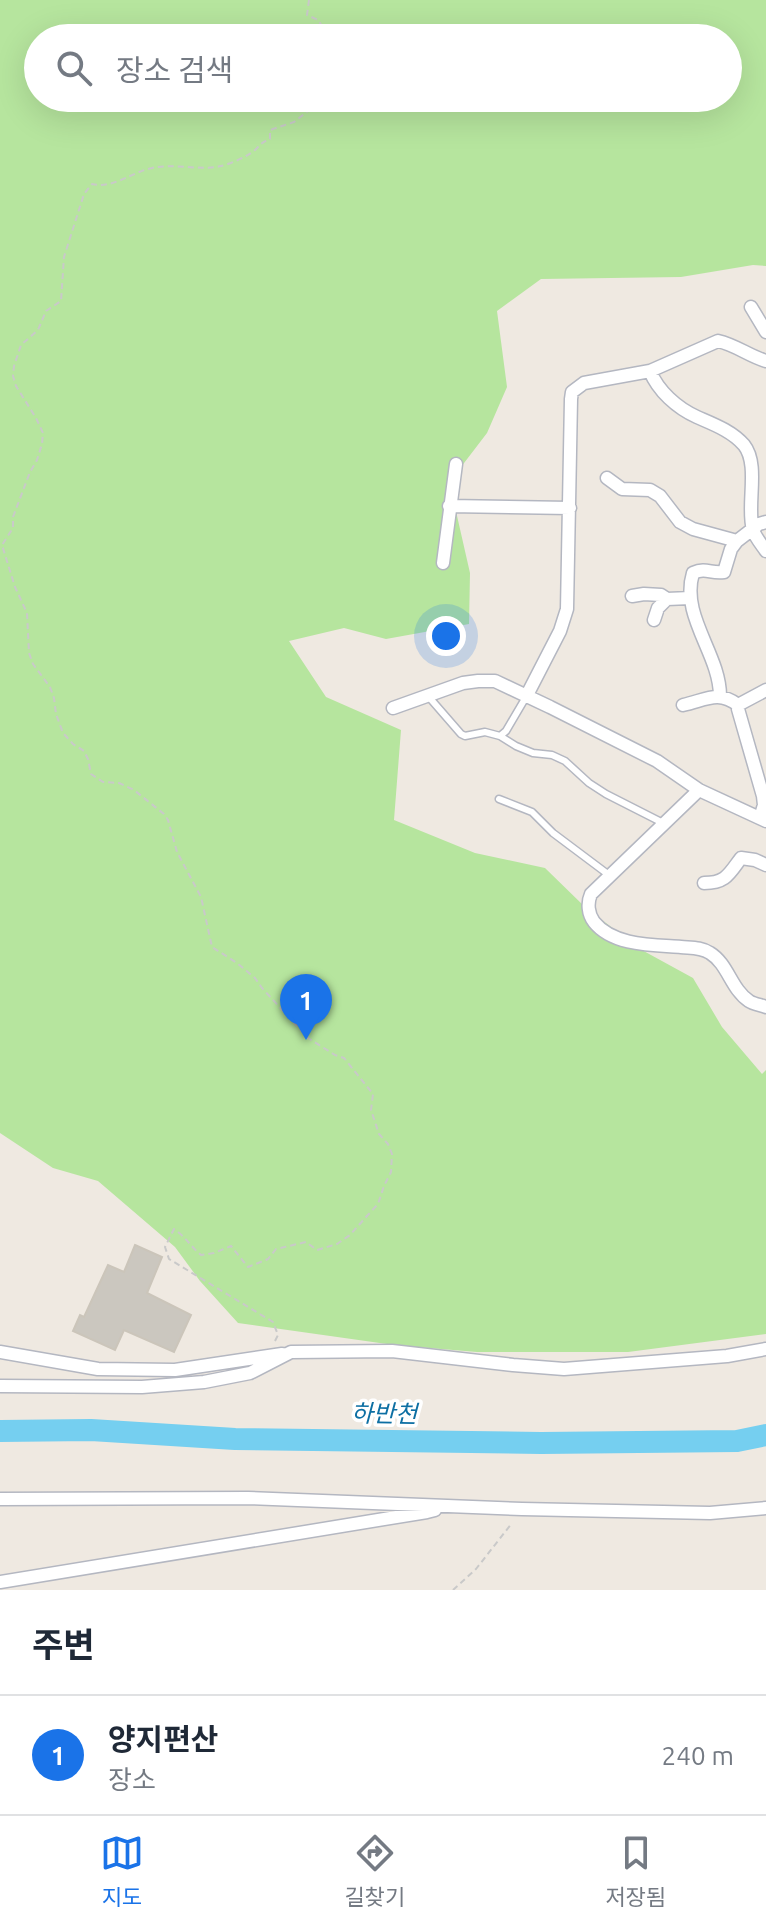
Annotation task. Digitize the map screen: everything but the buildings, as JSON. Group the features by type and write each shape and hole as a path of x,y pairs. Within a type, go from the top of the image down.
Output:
{"street":[{"path":"751,307 766,332"},
{"path":"526,697 560,631 567,609 572,392 584,383 650,371 718,341 766,361"},
{"path":"650,371 674,403 731,434 746,447 750,460 753,530 766,551"},
{"path":"443,563 456,464"},
{"path":"607,478 622,489 650,490 660,496 680,522 693,529 737,541"},
{"path":"449,506 570,508"},
{"path":"720,696 717,671 706,649 689,585 693,573 702,569 724,572 731,549 737,541 766,522"},
{"path":"632,596 644,594 661,595 667,599 690,598"},
{"path":"654,620 658,608 667,599"},
{"path":"393,708 463,683 495,681 657,761 699,790 763,819 763,796 738,705 720,696 683,705"},
{"path":"738,705 766,690"},
{"path":"699,790 591,894 588,902 591,918 602,931 618,938 698,948 712,954 749,1002 766,1007"},
{"path":"704,883 714,883 730,874 741,858 766,865"},
{"path":"0,1352 98,1369 175,1370 291,1352 392,1351 564,1369 727,1356 766,1349"},
{"path":"0,1386 142,1387 204,1382 250,1373 291,1352"},
{"path":"0,1499 248,1498 710,1513 766,1508"},
{"path":"0,1582 427,1512 445,1506"}],"lane":[{"path":"428,696 461,734 485,732 500,736 524,750 552,755 565,761 606,794 665,824"},
{"path":"500,736 526,697"},
{"path":"499,799 532,812 553,833 609,875"}],"path":[{"path":"309,0 307,15 321,24"},
{"path":"268,1356 278,1335 273,1322 169,1259 165,1247 174,1229 201,1255 231,1246 248,1267 268,1259 276,1249 306,1242 317,1250 337,1244 350,1235 378,1204 391,1172 392,1154 379,1134 371,1110 373,1094 344,1058 308,1038 255,978 212,947 201,897 177,852 164,814 134,790 119,783 103,782 91,774 84,751 63,733 54,698 29,653 27,613 2,545 13,528 13,517 37,460 43,433 16,386 14,366 21,345 38,330 46,311 61,301 64,257 84,194 92,184 107,185 137,171 155,167 223,166 254,151 261,142 270,139 270,130 294,122 307,112"},
{"path":"453,1590 476,1569 522,1509"}],"green space":[{"path":"0,0 766,0 766,266 753,265 681,277 541,279 497,311 507,387 487,433 461,467 455,507 470,573 469,624 386,639 344,628 289,641 326,697 401,730 394,820 475,853 545,868 585,907 640,949 693,978 722,1027 762,1074 766,1070 766,1334 628,1352 477,1352 394,1345 238,1323 200,1281 175,1247 98,1181 53,1168 0,1133"}],"waterway":[{"name":"하반천","path":"0,1431 91,1430 235,1439 541,1443 737,1441 766,1435"}],"place":[{"name":"양지편산","path":"306,1040"}]}
